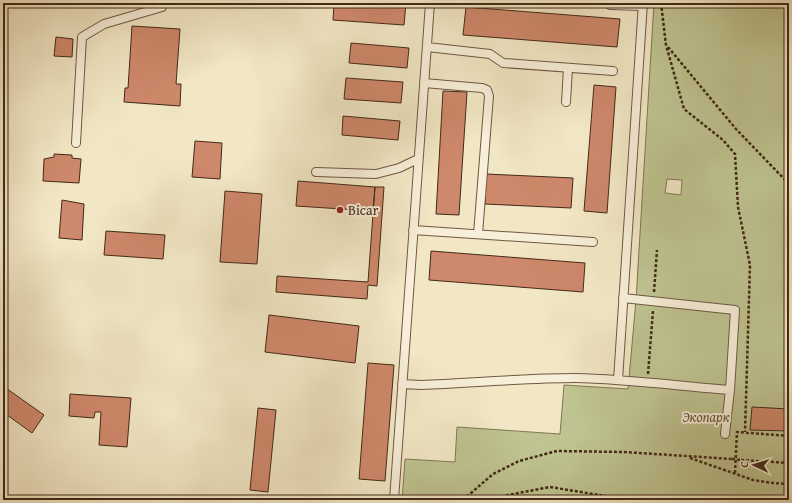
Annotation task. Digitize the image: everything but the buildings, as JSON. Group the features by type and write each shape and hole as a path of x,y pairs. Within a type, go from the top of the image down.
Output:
{"lane":[{"path":"76,143 82,37 104,24 162,7 163,3"},
{"path":"394,500 430,3"},
{"path":"608,3 610,5 642,5 636,122 618,380"},
{"path":"427,47 490,54 503,63 613,71"},
{"path":"566,102 568,68"},
{"path":"424,83 482,88 487,90 488,96 478,234"},
{"path":"316,172 376,174 399,168 418,159"},
{"path":"413,230 593,242"},
{"path":"624,298 735,310 730,390 725,434"},
{"path":"402,384 421,385 546,379 618,380 730,390"}],"path":[{"path":"661,3 666,45 684,109 723,140 735,154 738,207 750,265 745,432"},
{"path":"666,45 736,129 789,184"},
{"path":"647,383 657,250"},
{"path":"735,473 737,432 789,436"},
{"path":"463,500 493,474 518,461 557,451 624,452 787,463"},
{"path":"684,456 754,480 773,484 789,484"},
{"path":"497,500 508,495 550,486 630,500"}],"green space":[{"name":"Экопарк","path":"654,3 789,3 789,500 402,500 405,459 455,462 457,427 560,434 564,385 628,389 636,300","holes":["667,179 682,180 681,195 665,193"]}],"place":[{"name":"Bicar","path":"340,210"}]}
